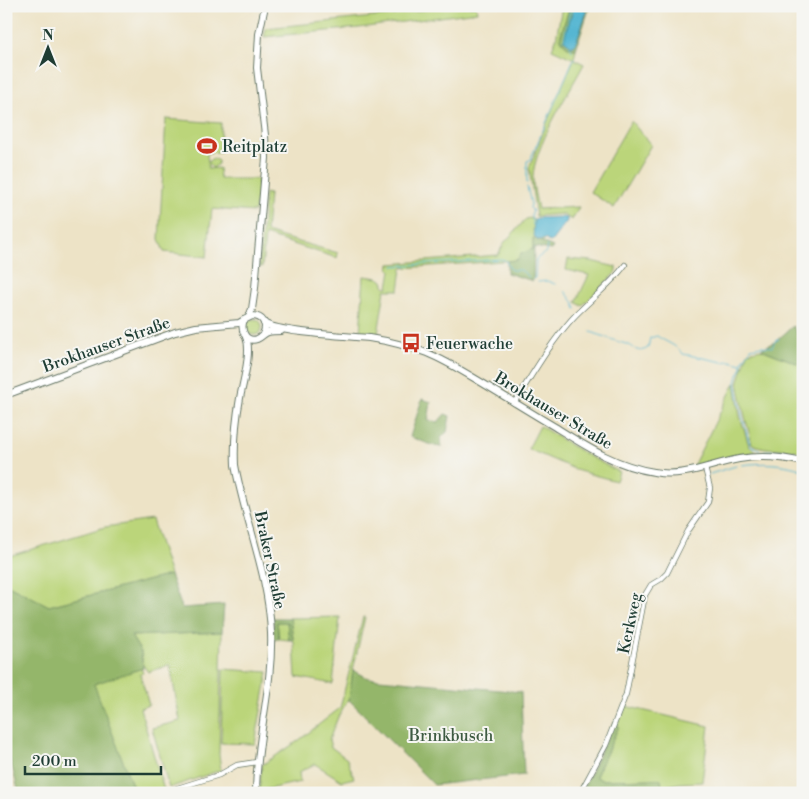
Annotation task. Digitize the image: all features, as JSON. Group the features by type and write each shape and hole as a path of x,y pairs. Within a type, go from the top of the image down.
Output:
{"street":[{"path":"255,288 256,309 265,331 257,339 245,335 242,326 252,309 266,158 257,68 258,40 265,6"},
{"path":"514,403 557,338 572,319 625,265"},
{"path":"246,319 262,320"},
{"name":"Brokhauser Straße","path":"6,395 175,332 246,319"},
{"name":"Brokhauser Straße","path":"262,320 270,326 297,331 379,340 412,348 450,364 595,452 626,466 657,473 680,473 738,459 758,457 803,462"},
{"name":"Brokhauser Straße","path":"216,325 236,328 245,335"},
{"name":"Brokhauser Straße","path":"263,334 297,331"},
{"name":"Braker Straße","path":"245,335 248,342 237,419 235,465 265,587 271,638 270,678 257,762 256,793"},
{"name":"Braker Straße","path":"246,365 253,343 257,339"},
{"name":"Kerkweg","path":"580,793 606,745 626,694 645,595 651,586 668,573 688,530 709,498 710,488 704,468"},
{"path":"168,791 219,775 238,765 257,762"}],"green space":[{"path":"445,6 476,6 477,12 359,28 264,37 266,28 393,15"},
{"path":"562,6 570,6 560,37 566,46 576,49 574,59 552,49 556,39"},
{"path":"570,6 590,6 576,49 566,46 560,37"},
{"path":"574,59 584,64 545,137 539,152 533,178 538,209 579,207 572,220 562,214 536,216 529,168"},
{"path":"166,119 221,123 220,152 207,153 208,163 214,158 218,161 218,164 213,168 208,164 208,169 219,168 220,179 258,179 255,212 212,209 207,257 164,252 159,239"},
{"path":"631,121 651,145 614,208 590,192"},
{"path":"265,193 269,194 266,232 338,253 337,258 265,235 262,267 259,267"},
{"path":"530,218 536,222 545,236 543,242 533,238 533,249 521,254 517,260 402,268 399,290 385,290 378,334 360,333 364,276 379,278 383,281 385,287 388,287 391,270 389,269 390,264 498,255 504,243 526,219"},
{"path":"533,238 553,247 551,250 534,247 533,281 507,273 507,261 517,260 521,254 533,249"},
{"path":"568,259 591,261 616,267 616,272 582,306 576,302 589,275 566,270"},
{"path":"251,319 257,319 262,324 260,333 251,335 246,330 246,324"},
{"path":"793,326 803,344 803,361 799,364 761,349 775,342"},
{"path":"761,349 799,364 803,361 803,393 796,404 803,408 803,453 764,448 752,444 738,383 748,352"},
{"path":"735,383 740,416 749,446 757,452 740,454 693,466"},
{"path":"422,399 431,402 428,421 438,422 445,414 450,416 447,432 441,438 441,447 410,437"},
{"path":"540,426 585,454 619,472 616,481 579,471 528,449"},
{"path":"152,520 170,575 49,606 6,584 6,557 105,527"},
{"path":"170,575 182,608 224,605 222,632 131,636 141,652 143,668 94,684 135,793 19,793 9,756 6,757 6,584 49,606"},
{"path":"340,617 333,684 296,677 290,618"},
{"path":"363,617 365,617 353,670 350,696 338,717 329,740 331,747 347,759 354,778 342,781 315,764 299,772 300,782 259,791 262,765 298,741 340,708"},
{"path":"273,618 290,618 293,640 289,640 287,622 277,622 279,639 274,640"},
{"path":"277,622 287,622 289,640 279,639"},
{"path":"222,632 219,754 221,770 169,788 152,728 180,721 170,665 148,672 143,665 141,652 131,636"},
{"path":"141,668 143,673 140,674 149,705 140,708 164,790 160,793 135,793 93,684"},
{"path":"223,669 268,672 255,744 221,743"},
{"name":"Brinkbusch","path":"353,670 368,678 521,692 524,775 434,785 349,700"},
{"path":"625,706 709,726 702,782 680,783 662,787 661,779 601,780 596,776 619,726 617,724"},
{"path":"614,722 619,726 596,776 601,780 661,779 662,787 638,793 581,793"}],"water":[{"path":"581,7 586,11 586,14 575,45 571,46 564,40 573,9"},
{"path":"537,218 567,218 567,221 551,242 546,239 537,240 533,232 534,220"}],"waterway":[{"path":"564,39 571,6"},
{"path":"570,46 572,51"},
{"path":"527,183 527,161 530,160 574,58"},
{"path":"527,187 531,204 530,208 533,211 531,215 533,225"},
{"path":"533,279 535,278 536,259 546,252 547,245"},
{"path":"394,266 501,259 505,260 511,270 521,270 529,277"},
{"path":"538,282 547,281 555,284"},
{"path":"565,291 576,309"},
{"path":"591,332 641,351 648,348 650,338 657,336 683,354 742,364"},
{"path":"760,450 750,445 736,383 742,362 751,348 761,346 772,347 775,341 779,339"},
{"path":"763,451 780,451 803,455"},
{"path":"742,465 772,464 803,470"},
{"path":"710,474 736,466"}],"place":[{"name":"Reitplatz","path":"207,146"},
{"name":"Feuerwache","path":"411,343"}]}
